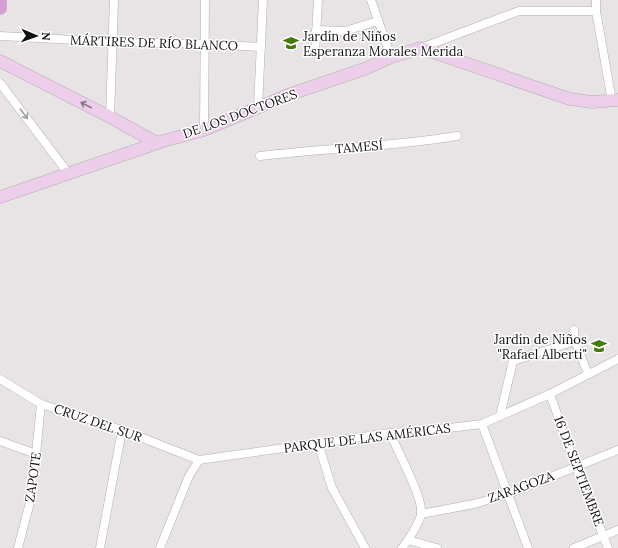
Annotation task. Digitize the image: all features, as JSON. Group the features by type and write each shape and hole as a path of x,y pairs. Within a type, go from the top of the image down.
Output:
{"main road":[{"path":"0,0 0,8"}],"street":[{"path":"110,117 114,0"},
{"path":"204,130 205,0"},
{"path":"258,107 263,0"},
{"path":"315,53 318,0"},
{"path":"371,0 391,57"},
{"path":"421,48 570,99 592,102 615,100 596,11 596,0"},
{"name":"DE LOS DOCTORES","path":"0,196 157,143 204,130 288,95 367,68 391,57 421,48 519,11 596,11"},
{"path":"316,30 345,31 378,21"},
{"name":"MÁRTIRES DE RÍO BLANCO","path":"0,36 113,42 261,47"},
{"path":"0,61 110,117 157,143"},
{"path":"0,83 68,173"},
{"name":"TAMESÍ","path":"260,156 301,151 425,141 457,136"},
{"path":"574,330 575,341 588,374"},
{"path":"500,416 513,360 575,341"},
{"name":"PARQUE DE LAS AMÉRICAS","path":"199,460 390,433 482,424 550,394 618,360"},
{"name":"CRUZ DEL SUR","path":"0,379 41,404 122,430 199,460"},
{"name":"16 DE SEPTIEMBRE","path":"550,394 576,467 608,548"},
{"name":"ZAPOTE","path":"18,548 29,506 41,404"},
{"path":"482,424 528,548"},
{"path":"100,548 122,430"},
{"path":"390,433 420,500 421,514 408,540 402,548"},
{"path":"0,441 36,454"},
{"path":"318,443 332,488 366,548"},
{"name":"ZARAGOZA","path":"421,514 474,504 508,494 618,450"},
{"path":"160,548 189,476 199,460"},
{"path":"574,548 618,530"},
{"path":"408,540 437,548"}],"place":[{"name":"Jardín de Niños Esperanza Morales Merida","path":"291,43"},
{"name":"Jardín de Niños \"Rafael Alberti\"","path":"599,346"}]}
